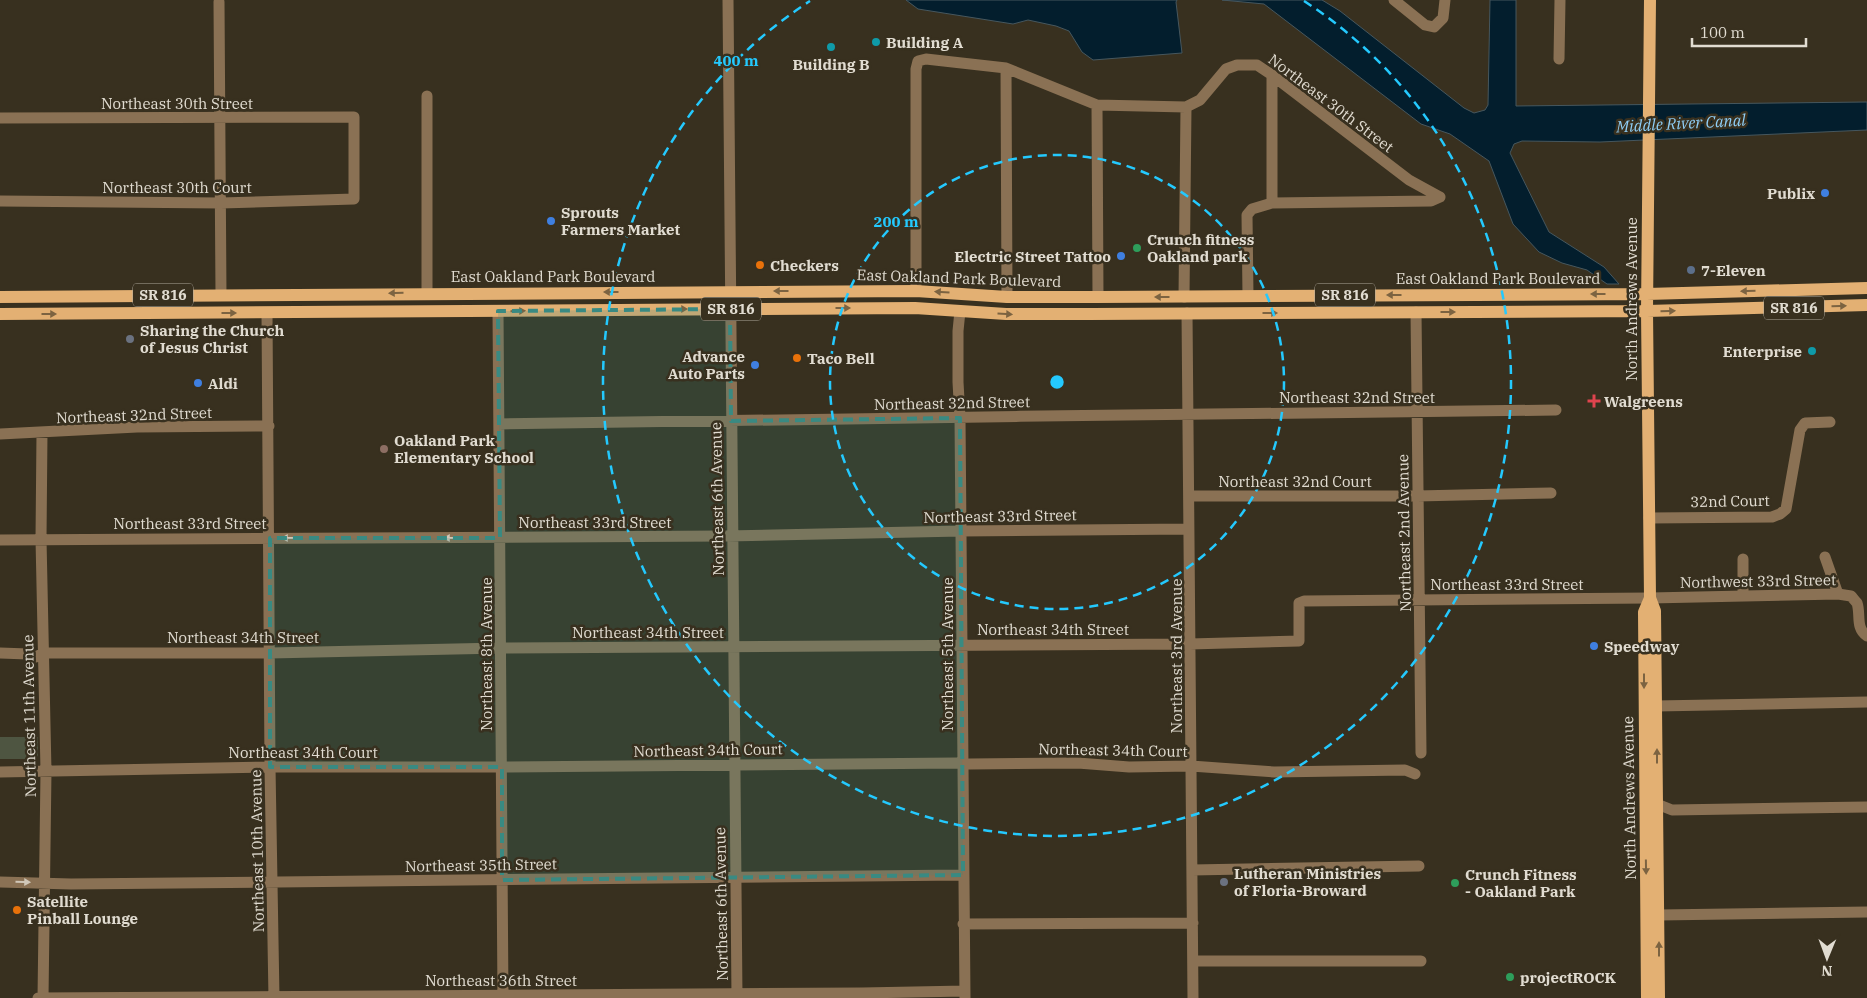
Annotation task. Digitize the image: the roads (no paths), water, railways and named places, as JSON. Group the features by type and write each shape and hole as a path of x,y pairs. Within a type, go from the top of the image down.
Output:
{"main road":[{"name":"North Andrews Avenue","path":"1647,998 1656,706 1655,611 1650,598 1647,311 1650,0"},
{"name":"SR 816","path":"1647,294 1867,288"},
{"name":"East Oakland Park Boulevard","path":"0,297 730,291 916,291 1007,297 1647,294"},
{"path":"416,312 425,303 427,293"},
{"path":"457,311 458,302 472,293"},
{"path":"267,313 270,307 278,302 336,301 353,294"},
{"path":"1416,312 1423,301 1443,294"},
{"path":"119,314 132,306 212,304 221,295"},
{"path":"1347,313 1363,301 1364,295"},
{"path":"960,311 966,303 990,296"},
{"path":"1187,313 1194,303 1210,296"},
{"path":"1078,314 1090,308 1098,297"},
{"name":"SR 816","path":"1647,311 1866,304"},
{"name":"East Oakland Park Boulevard","path":"0,314 915,308 1006,314 1647,311"},
{"name":"North Andrews Avenue","path":"1650,598 1644,612 1652,811 1659,915 1659,998"}],"street":[{"name":"Northeast 6th Avenue","path":"728,0 737,996"},
{"path":"1394,0 1425,25 1434,27 1444,18 1445,0"},
{"path":"1559,59 1560,0"},
{"path":"219,2 221,295"},
{"path":"916,291 916,69 918,61 930,58 1006,68 1097,105 1186,107 1184,296"},
{"name":"Northeast 30th Street","path":"1186,107 1200,100 1226,70 1237,65 1257,65 1409,180 1440,197 1431,201 1272,203"},
{"path":"1006,68 1007,297"},
{"path":"1248,296 1247,215 1252,208 1272,203 1272,75"},
{"path":"427,96 427,293"},
{"path":"1097,105 1098,297"},
{"name":"Northeast 30th Street","path":"0,118 354,117 354,199"},
{"name":"Northeast 30th Court","path":"0,202 221,203 354,199"},
{"name":"Northeast 8th Avenue","path":"498,311 503,997"},
{"name":"Northeast 5th Avenue","path":"960,311 958,382 960,418 965,994"},
{"name":"Northeast 2nd Avenue","path":"1416,312 1420,753"},
{"name":"Northeast 10th Avenue","path":"267,313 270,538 270,767 274,997"},
{"name":"Northeast 3rd Avenue","path":"1187,313 1193,998"},
{"name":"Northeast 32nd Street","path":"499,424 1188,413 1556,410"},
{"name":"32nd Court","path":"1649,518 1772,517 1780,514 1786,509 1800,430 1805,423 1830,422"},
{"name":"Northeast 32nd Street","path":"0,434 136,427 269,426"},
{"name":"Northeast 11th Avenue","path":"42,433 41,539 46,771 43,998"},
{"name":"Northeast 32nd Court","path":"1189,496 1417,496 1551,493"},
{"name":"Northeast 33rd Street","path":"0,540 500,538 732,536 961,530 1190,530"},
{"path":"1825,557 1838,594"},
{"path":"1743,559 1743,596"},
{"name":"Northwest 33rd Street","path":"1650,598 1838,594 1852,596 1857,603 1858,620 1863,633 1867,636"},
{"name":"Northeast 33rd Street","path":"1298,641 1299,603 1304,601 1650,598"},
{"name":"Northeast 34th Street","path":"0,653 28,654 36,657 44,653 270,653 501,648 1190,644 1298,641"},
{"path":"1656,706 1867,702"},
{"name":"Northeast 34th Court","path":"0,772 270,767 1078,763 1129,767 1192,766 1274,772 1405,770 1415,774"},
{"path":"1652,811 1867,806"},
{"path":"1192,870 1419,866"},
{"name":"Northeast 35th Street","path":"0,882 273,882 963,875"},
{"path":"1659,915 1867,912"},
{"path":"964,924 1193,922"},
{"path":"1193,961 1421,961"},
{"name":"Northeast 36th Street","path":"38,998 965,994"}],"water":[{"path":"906,0 1177,0 1182,53 1093,60 1082,52 1069,31 1056,26 1028,20 1013,24 918,9"},
{"name":"Middle River Canal","path":"1222,0 1322,0 1340,11 1464,108 1474,113 1485,110 1488,105 1490,0 1516,0 1516,106 1867,102 1867,130 1600,142 1522,141 1514,144 1510,153 1549,232 1604,267 1619,284 1607,284 1587,270 1562,263 1539,252 1513,224 1489,161 1450,134 1421,124 1264,4"}],"place":[{"name":"Building A","path":"876,42"},
{"name":"Building B","path":"831,47"},
{"name":"Publix","path":"1825,193"},
{"name":"Sprouts Farmers Market","path":"551,221"},
{"name":"Crunch fitness Oakland park","path":"1137,248"},
{"name":"Electric Street Tattoo","path":"1121,256"},
{"name":"Checkers","path":"760,265"},
{"name":"7-Eleven","path":"1691,270"},
{"name":"Sharing the Church of Jesus Christ","path":"130,339"},
{"name":"Enterprise","path":"1812,351"},
{"name":"Taco Bell","path":"797,358"},
{"name":"Advance Auto Parts","path":"755,365"},
{"name":"Aldi","path":"198,383"},
{"name":"Walgreens","path":"1594,401"},
{"name":"Oakland Park Elementary School","path":"384,449"},
{"name":"Speedway","path":"1594,646"},
{"name":"Lutheran Ministries of Floria-Broward","path":"1224,882"},
{"name":"Crunch Fitness - Oakland Park","path":"1455,883"},
{"name":"Satellite Pinball Lounge","path":"17,910"},
{"name":"projectROCK","path":"1510,977"}]}
